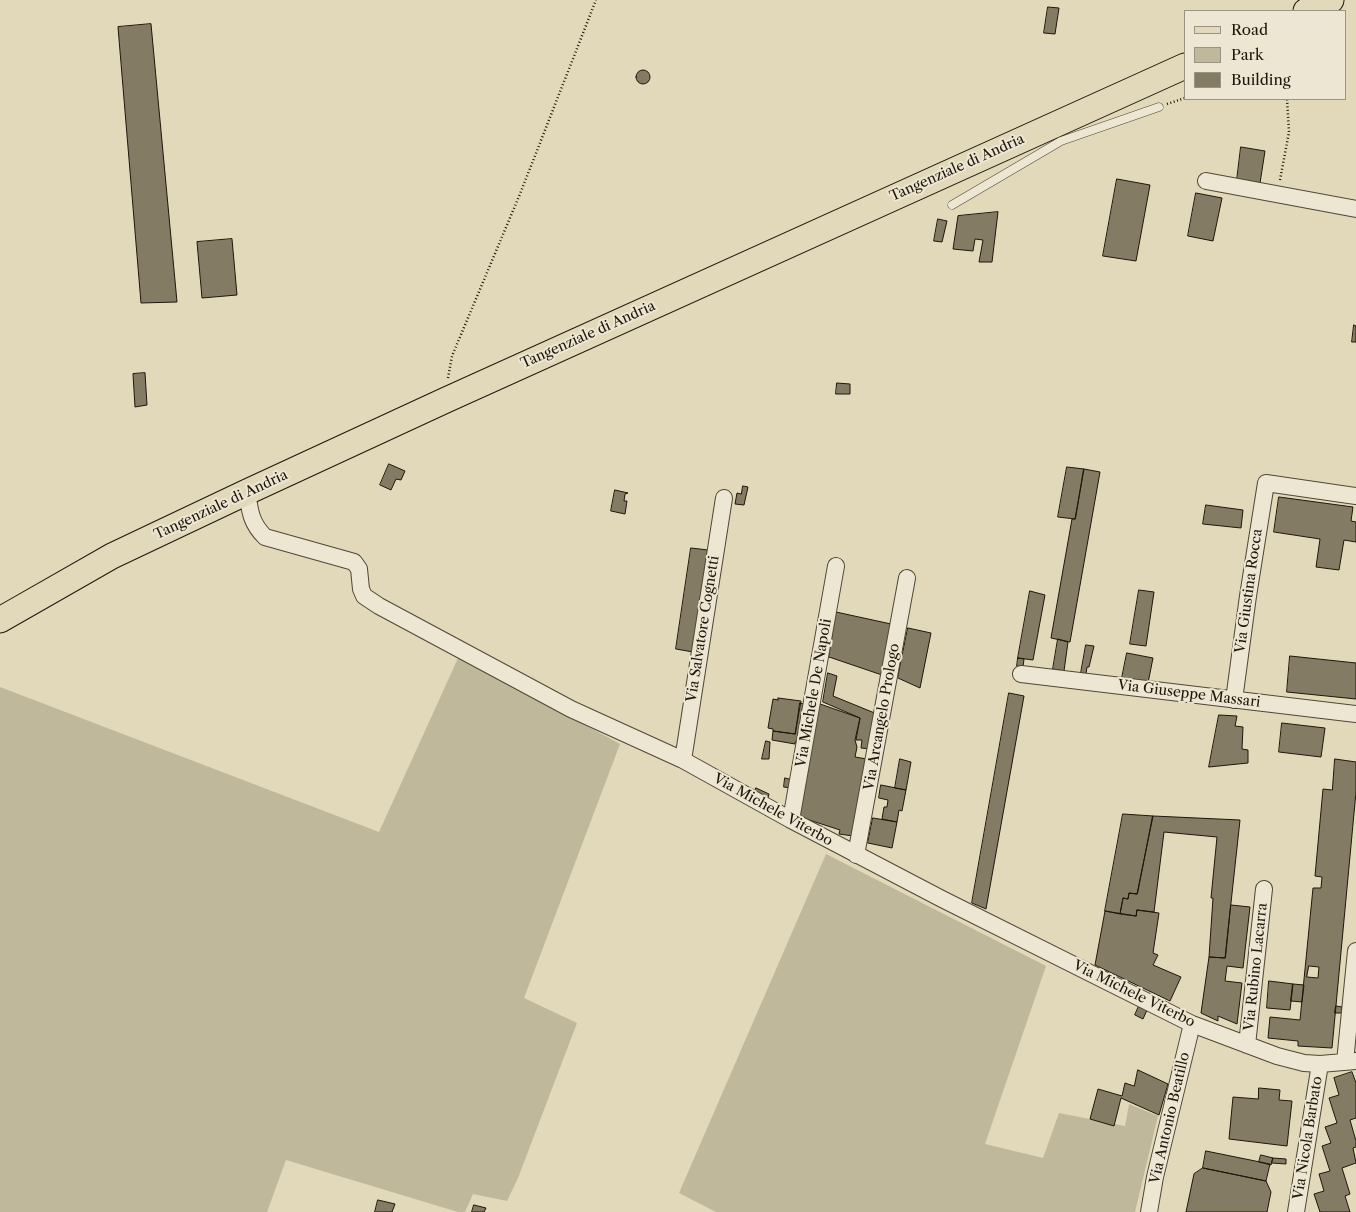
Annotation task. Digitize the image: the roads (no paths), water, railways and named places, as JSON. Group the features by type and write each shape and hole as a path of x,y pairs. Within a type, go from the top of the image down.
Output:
{"main road":[{"path":"1308,10 1331,0"},
{"name":"Tangenziale di Andria","path":"0,620 112,556 247,492 446,400 1053,135 1184,67"}],"street":[{"path":"1206,181 1356,209"},
{"name":"Via Giustina Rocca","path":"1234,700 1266,483 1356,496"},
{"name":"Via Michele Viterbo","path":"247,492 252,519 257,529 265,538 354,562 358,569 364,596 379,606 571,709 683,760 856,855 1192,1024 1278,1056 1304,1063 1350,1062"},
{"name":"Via Salvatore Cognetti","path":"683,760 724,498"},
{"name":"Via Michele De Napoli","path":"791,820 836,566"},
{"name":"Via Arcangelo Prologo","path":"856,855 907,578"},
{"name":"Via Giuseppe Massari","path":"1021,674 1356,714"},
{"name":"Via Rubino Lacarra","path":"1248,1045 1264,889"},
{"path":"1350,1062 1356,951"},
{"name":"Via Antonio Beatillo","path":"1148,1212 1192,1024"},
{"name":"Via Nicola Barbato","path":"1296,1212 1320,1064"}],"lane":[{"path":"952,204 1053,135 1160,107"}]}
